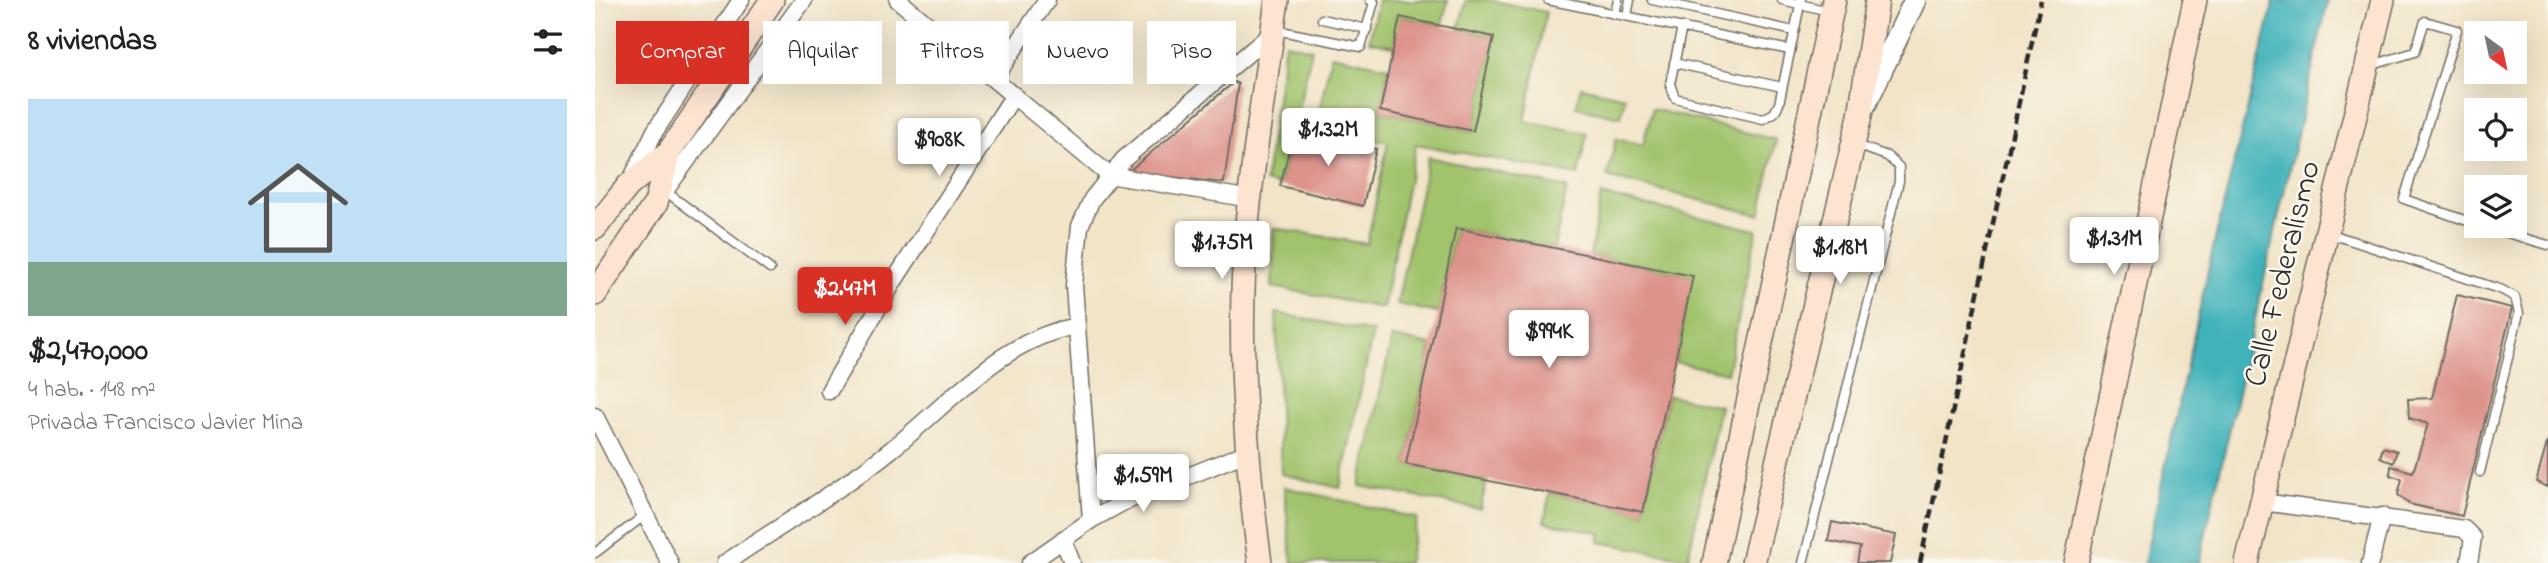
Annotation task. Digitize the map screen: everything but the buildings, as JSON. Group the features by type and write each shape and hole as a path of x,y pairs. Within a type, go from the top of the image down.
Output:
{"main road":[{"path":"595,228 628,186 669,152 772,0"},
{"path":"1260,563 1248,452 1243,297 1251,199 1277,0"},
{"path":"1753,563 1860,116 1877,0"},
{"path":"2076,563 2195,0"},
{"name":"Calle Federalismo","path":"2247,563 2383,0"},
{"path":"1714,563 1833,6"},
{"path":"595,293 661,197 669,152"}],"street":[{"path":"628,186 655,131 741,0"},
{"path":"661,197 804,0"},
{"path":"898,0 924,21"},
{"path":"1009,57 1047,0"},
{"path":"1860,116 1915,0"},
{"path":"1091,520 1076,326 1076,257 1080,226 1092,199 1109,175 1272,32"},
{"path":"1000,84 1109,175 1251,199"},
{"path":"829,391 894,281 1014,96"},
{"path":"725,563 877,460 1000,357 1055,329 1076,326"},
{"path":"595,416 670,563"},
{"path":"1030,563 1091,520 1122,503 1248,452"},
{"path":"2262,502 2464,529 2473,535 2469,563"},
{"path":"2370,563 2382,516"},
{"path":"1063,539 1072,563"}],"lane":[{"path":"1272,32 1359,47 1374,2 1370,0"},
{"path":"1548,0 1790,50"},
{"path":"1615,14 1618,0"},
{"path":"1627,16 1630,0"},
{"path":"1652,0 1794,31"},
{"path":"1782,0 1833,6"},
{"path":"1682,27 1670,90 1675,98 1758,119 1774,113 1800,2"},
{"path":"1322,19 1367,29"},
{"path":"2367,67 2415,52 2425,21 2457,30 2404,199 2464,220"},
{"path":"1674,62 1782,87"},
{"path":"1803,563 1899,181 1899,167 1887,156 1853,144"},
{"path":"661,197 770,269"},
{"path":"2326,232 2502,290 2515,297 2519,303 2518,321 2480,472"},
{"path":"2522,238 2548,246"},
{"path":"595,553 645,515"}],"green space":[{"path":"1378,0 1448,0 1442,25 1401,17 1394,46 1369,41"},
{"path":"1466,0 1489,0 1546,12 1525,121 1587,133 1578,175 1416,144 1383,308 1272,287 1274,228 1367,244 1388,142 1316,128 1331,55 1389,67 1380,111 1473,131 1494,37 1459,29"},
{"path":"1285,43 1312,49 1280,186 1265,182"},
{"path":"1581,87 1625,97 1621,117 1576,107"},
{"path":"1652,109 1776,140 1760,215 1607,177 1616,139 1643,145"},
{"path":"1428,157 1567,188 1554,248 1456,228 1438,313 1397,304"},
{"path":"1601,195 1757,230 1727,373 1675,362 1692,276 1590,255"},
{"path":"1276,313 1373,332 1340,488 1281,474"},
{"path":"1392,337 1431,345 1406,464 1487,480 1480,509 1360,486"},
{"path":"1668,395 1720,406 1688,558 1599,542 1601,533 1544,522 1550,493 1643,512"},
{"path":"1284,487 1417,518 1408,563 1292,563"}],"water":[{"path":"2274,0 2328,0 2199,563 2144,563 2213,248"}],"railway":[{"path":"1920,563 2041,0"}]}
